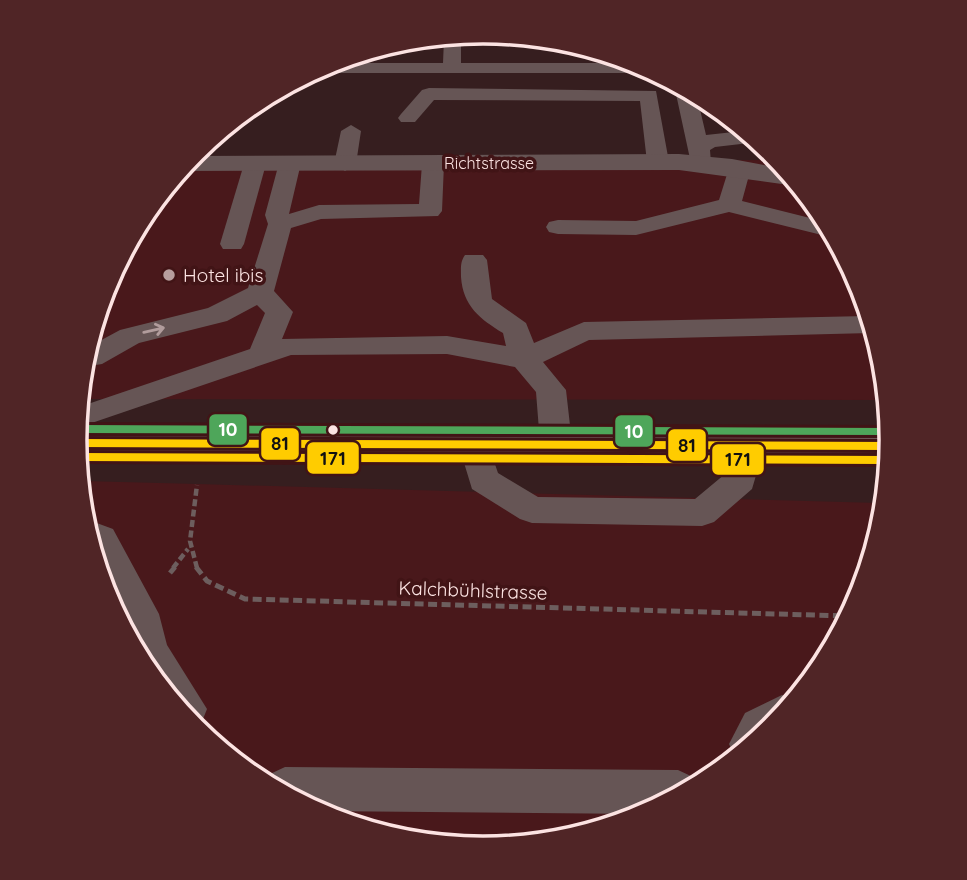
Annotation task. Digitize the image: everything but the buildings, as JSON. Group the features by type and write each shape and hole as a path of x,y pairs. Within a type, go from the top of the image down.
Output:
{"main road":[{"path":"87,443 880,446"}],"street":[{"name":"Richtstrasse","path":"199,164 433,164 684,159 779,176"}],"lane":[{"path":"452,69 453,45"},
{"path":"345,69 622,69"},
{"path":"408,118 429,94 649,95 684,159"},
{"path":"684,159 686,99"},
{"path":"675,121 684,159"},
{"path":"345,164 351,131"},
{"path":"684,159 709,141 740,138"},
{"path":"97,354 130,336 217,315 260,292 280,224 277,215 290,163"},
{"path":"232,244 255,164"},
{"path":"280,224 319,212 430,211 433,164"},
{"path":"729,205 740,168"},
{"path":"558,227 636,228 681,220 729,205 790,218 818,228"},
{"path":"474,260 474,293 489,313 516,329 524,359 551,390 556,443"},
{"path":"260,292 279,312 261,354"},
{"path":"88,415 289,346 447,345 524,359 584,331 863,325"},
{"path":"474,443 484,480 532,510 623,514 702,513 740,480 749,445"},
{"path":"100,539 140,614 149,652 159,667"},
{"path":"297,789 665,792"}],"path":[{"name":"Kalchbühlstrasse","path":"197,484 188,548 194,566 215,587 245,599 839,616"}],"shaded area":[{"path":"764,160 813,220 850,288 866,337 877,400 90,399 101,337 117,288 154,220 200,164"},
{"path":"90,481 874,503 859,567 827,638 798,681 745,738 682,783 635,806 561,829 484,836 406,829 356,815 285,783 222,738 169,681 128,615 117,592 101,543"}],"transit line":[{"name":"10","path":"87,429 880,432"},
{"name":"81","path":"87,443 880,446"},
{"name":"171","path":"88,457 879,460"}],"place":[{"name":"Hotel ibis","path":"169,275"}]}
